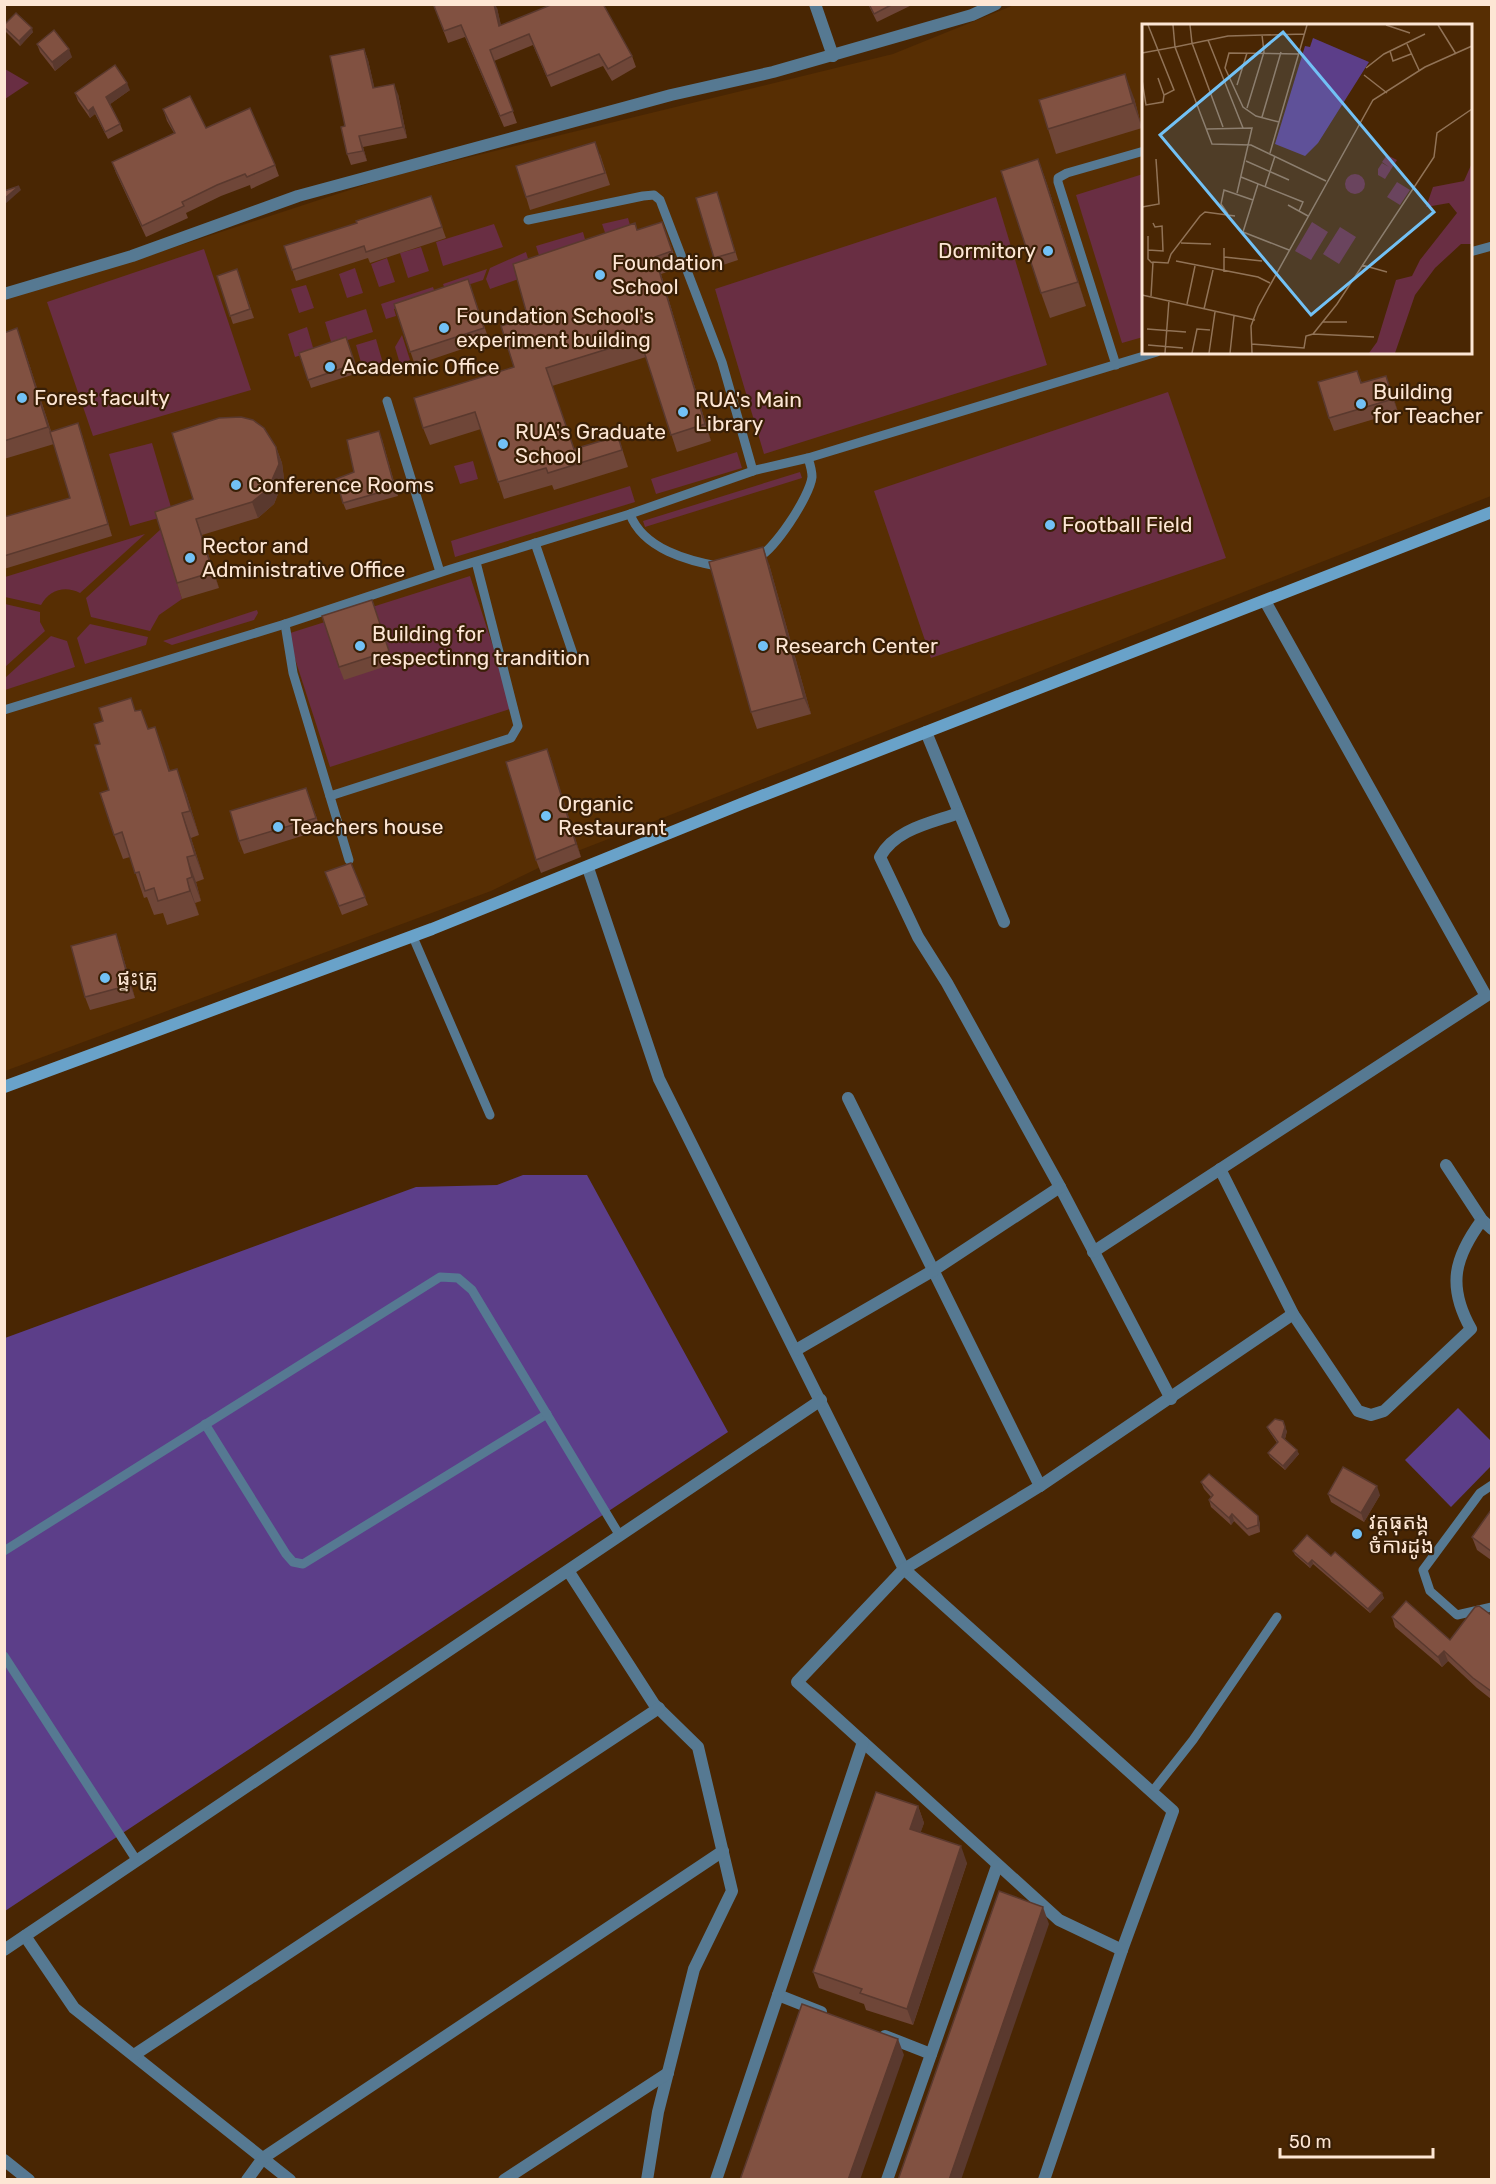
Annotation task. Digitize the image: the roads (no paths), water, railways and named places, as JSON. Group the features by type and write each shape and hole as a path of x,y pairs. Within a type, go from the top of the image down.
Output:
{"street":[{"path":"815,4 833,56"},
{"path":"4,294 132,256 298,196 671,95 833,56 972,15 996,4"},
{"path":"4,1087 413,937 926,732 1491,512"},
{"path":"1093,1252 1220,1169 1489,1001 1265,600"},
{"path":"926,732 1004,922"},
{"path":"959,813 908,831 887,844 880,857 918,937 947,984 1060,1187 1171,1399"},
{"path":"588,868 659,1079 904,1569 1173,1811 1122,1950 1044,2180"},
{"path":"848,1098 1040,1486"},
{"path":"1446,1165 1482,1220 1491,1229"},
{"path":"1220,1169 1293,1314 1358,1412 1371,1414 1384,1411 1471,1329 1456,1295 1457,1272 1464,1245 1482,1220"},
{"path":"796,1350 934,1270 1060,1187"},
{"path":"1122,1950 1059,1920 797,1682 904,1569 1040,1486 1293,1314"},
{"path":"4,1950 569,1572 821,1400"},
{"path":"569,1572 659,1708 698,1747 732,1891 694,1970 658,2112 647,2180"},
{"path":"134,2055 659,1708"},
{"path":"716,2180 863,1742"},
{"path":"247,2180 263,2158 723,1851"},
{"path":"887,2180 998,1866"},
{"path":"25,1936 74,2007 291,2180"},
{"path":"778,1995 833,2016"},
{"path":"877,2033 932,2054"},
{"path":"504,2180 668,2073"},
{"path":"4,2160 29,2180"}],"lane":[{"path":"1116,365 1058,178 1067,173 1142,151"},
{"path":"528,220 643,196 654,195 660,200 722,362 753,471"},
{"path":"1472,251 1491,246"},
{"path":"4,710 285,624 440,572 630,514 753,471 808,458 1151,354"},
{"path":"387,401 440,572"},
{"path":"748,561 759,558 775,542 796,512 812,478 808,458"},
{"path":"630,514 638,532 668,551 694,562 725,567 736,564"},
{"path":"535,543 573,654"},
{"path":"330,796 511,738 516,733 519,726 476,562"},
{"path":"285,624 293,673 349,860"},
{"path":"413,937 490,1115"},
{"path":"4,1551 440,1277 458,1278 472,1290 620,1536"},
{"path":"205,1424 286,1554 293,1562 303,1564 547,1414"},
{"path":"1491,1485 1480,1493 1423,1570 1430,1591 1457,1615 1491,1607"},
{"path":"1152,1792 1192,1740 1277,1617"},
{"path":"4,1656 137,1861"}],"place":[{"name":"Dormitory","path":"1048,251"},
{"name":"Foundation School","path":"600,275"},
{"name":"Foundation School's experiment building","path":"444,328"},
{"name":"Academic Office","path":"330,367"},
{"name":"Forest faculty","path":"22,398"},
{"name":"Building for Teacher","path":"1361,404"},
{"name":"RUA's Main Library","path":"683,412"},
{"name":"RUA's Graduate School","path":"503,444"},
{"name":"Conference Rooms","path":"236,485"},
{"name":"Football Field","path":"1050,525"},
{"name":"Rector and Administrative Office","path":"190,558"},
{"name":"Building for respectinng trandition","path":"360,646"},
{"name":"Research Center","path":"763,646"},
{"name":"Organic Restaurant","path":"546,816"},
{"name":"Teachers house","path":"278,827"},
{"name":"ផ្ទះគ្រូ","path":"105,978"},
{"name":"វត្តធុតង្គ ចំការដូង","path":"1357,1534"}]}
